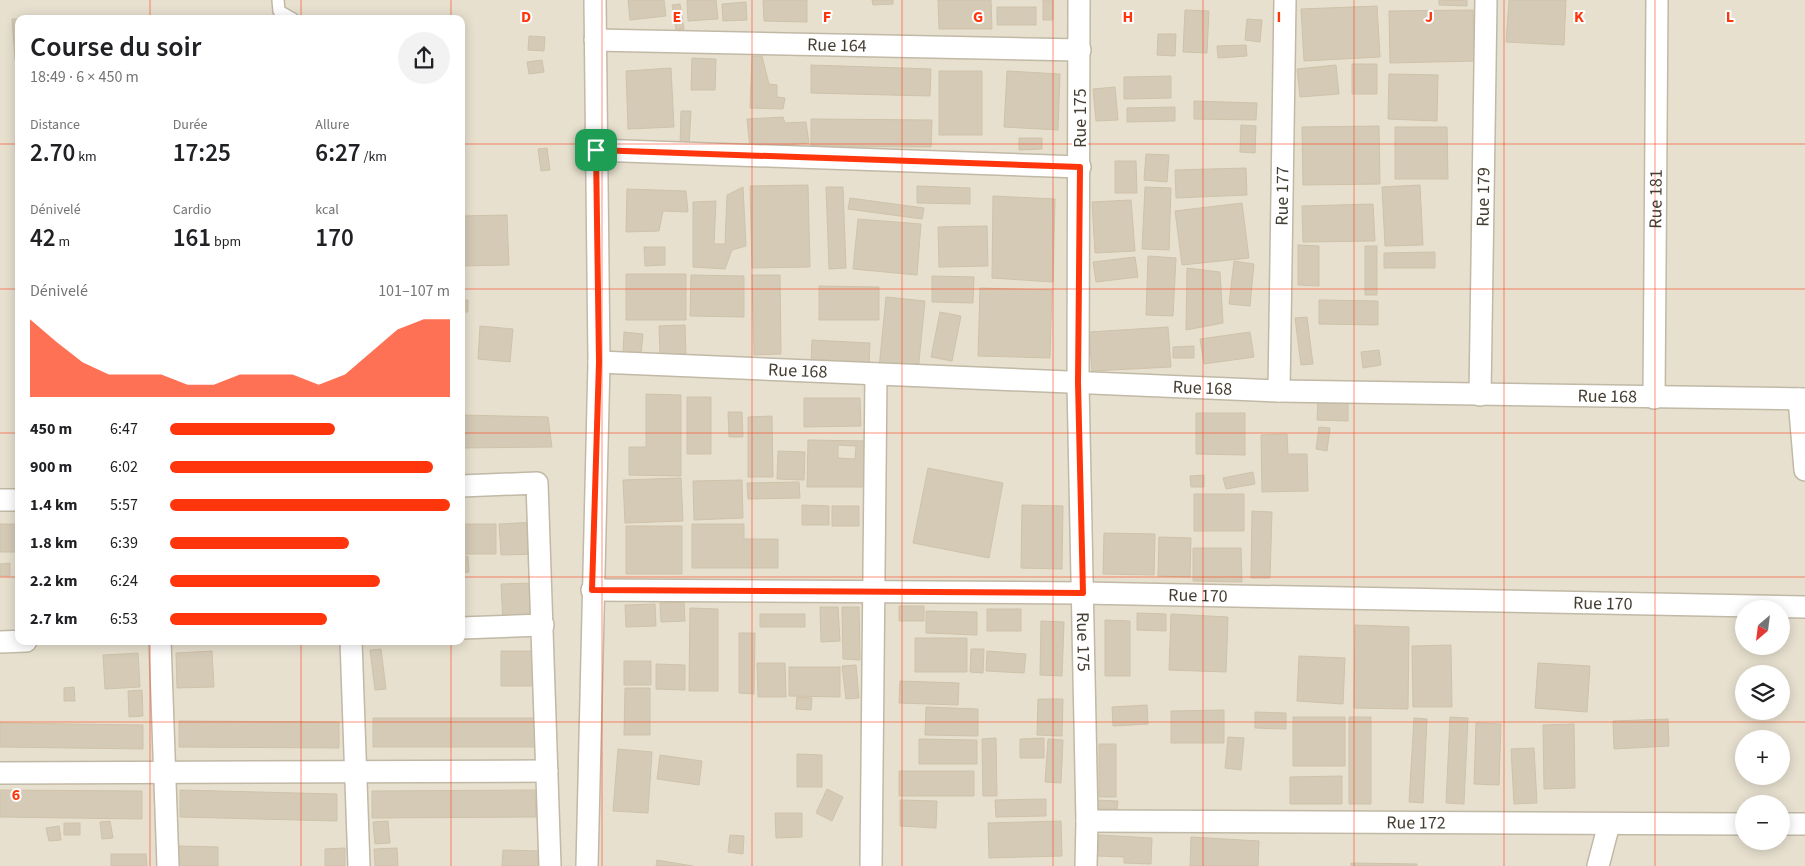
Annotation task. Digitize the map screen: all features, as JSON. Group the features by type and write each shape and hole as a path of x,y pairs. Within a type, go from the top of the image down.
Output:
{"street":[{"path":"587,866 592,590 599,362 595,0"},
{"name":"Rue 175","path":"1079,0 1078,383 1088,822 1086,866"},
{"name":"Rue 177","path":"1279,391 1285,0"},
{"name":"Rue 179","path":"1480,395 1486,0"},
{"name":"Rue 181","path":"1654,398 1657,0"},
{"name":"Rue 164","path":"595,40 1080,50"},
{"path":"596,150 1080,167"},
{"name":"Rue 168","path":"599,362 1279,391 1802,399"},
{"path":"871,866 876,374"},
{"path":"1802,399 1805,470"},
{"path":"465,486 537,483 550,866"},
{"path":"0,500 15,500"},
{"name":"Rue 170","path":"592,590 1083,593 1805,607"},
{"path":"465,628 543,626"},
{"path":"0,642 15,641"},
{"path":"160,645 168,866"},
{"path":"352,645 359,866"},
{"path":"0,773 547,771"},
{"name":"Rue 172","path":"1088,822 1735,824"},
{"path":"1598,866 1609,824"},
{"path":"1790,824 1805,824"}],"lane":[{"path":"278,0 279,11 286,15"}],"shaded area":[{"path":"0,0 1805,0 1805,866 0,866"}],"building":[{"path":"628,0 664,0 666,16 630,20"},
{"path":"687,0 716,0 718,19 688,21"},
{"path":"763,0 807,0 807,22 764,21"},
{"path":"872,0 893,0 893,4 873,5"},
{"path":"938,0 991,0 992,29 939,29"},
{"path":"1043,0 1053,0 1053,20 1043,20"},
{"path":"1439,0 1467,0 1467,6 1439,5"},
{"path":"1509,0 1566,0 1564,45 1506,42"},
{"path":"746,2 747,20 723,21 722,4"},
{"path":"680,4 684,29 676,30 672,5"},
{"path":"1377,6 1380,57 1304,61 1301,9"},
{"path":"997,7 1036,7 1036,25 997,25"},
{"path":"1185,10 1209,11 1207,53 1183,52"},
{"path":"1473,10 1475,61 1390,63 1389,11"},
{"path":"12,19 15,19 15,60"},
{"path":"1247,19 1262,20 1260,42 1245,40"},
{"path":"1158,34 1176,34 1175,56 1157,55"},
{"path":"529,36 545,37 544,51 528,50"},
{"path":"1246,45 1247,56 1218,58 1217,46"},
{"path":"752,56 762,56 769,84 777,85 777,97 785,98 783,109 750,108"},
{"path":"692,58 716,59 715,90 691,90"},
{"path":"542,60 544,72 529,74 527,62"},
{"path":"1352,64 1377,64 1377,94 1352,94"},
{"path":"811,65 931,69 930,96 811,93"},
{"path":"1336,65 1339,94 1300,97 1297,69"},
{"path":"671,68 674,127 628,129 626,71"},
{"path":"939,71 982,71 982,135 939,135"},
{"path":"1007,71 1060,74 1058,130 1004,127"},
{"path":"1389,74 1438,75 1437,121 1388,119"},
{"path":"1171,76 1171,98 1124,99 1124,77"},
{"path":"1115,87 1118,120 1096,121 1093,89"},
{"path":"1194,101 1257,103 1256,120 1194,119"},
{"path":"1175,107 1175,121 1127,122 1127,108"},
{"path":"681,111 691,111 689,147 680,147"},
{"path":"783,117 785,123 806,122 809,143 750,148 747,119"},
{"path":"811,119 932,120 931,147 811,146"},
{"path":"1241,125 1256,126 1255,153 1240,152"},
{"path":"1379,126 1380,184 1303,185 1302,127"},
{"path":"1395,127 1447,127 1448,179 1395,179"},
{"path":"1019,138 1042,138 1042,149 1019,150"},
{"path":"547,148 550,170 541,171 538,149"},
{"path":"1146,154 1169,155 1167,182 1144,180"},
{"path":"1115,161 1136,161 1137,193 1115,193"},
{"path":"1246,168 1247,195 1176,198 1175,170"},
{"path":"808,185 810,267 752,268 750,186"},
{"path":"1420,185 1423,245 1385,246 1382,187"},
{"path":"917,186 970,188 970,204 917,203"},
{"path":"743,187 746,246 732,250 725,269 693,267 693,202 716,201 714,244 725,244 727,195"},
{"path":"826,187 843,187 846,268 829,269"},
{"path":"1145,187 1171,188 1169,250 1142,249"},
{"path":"627,189 686,191 688,212 663,211 659,231 626,232"},
{"path":"993,196 1055,199 1053,282 992,278"},
{"path":"850,198 924,208 922,219 848,209"},
{"path":"1131,200 1135,251 1095,253 1092,202"},
{"path":"1242,203 1249,258 1182,265 1175,211"},
{"path":"1373,204 1375,241 1303,242 1302,206"},
{"path":"507,215 509,265 465,266 465,216"},
{"path":"858,219 921,224 917,275 853,269"},
{"path":"987,226 988,266 939,267 938,227"},
{"path":"1298,245 1319,246 1319,286 1298,285"},
{"path":"1365,246 1377,246 1377,295 1365,295"},
{"path":"644,247 665,247 665,265 645,266"},
{"path":"1435,252 1435,268 1384,268 1384,253"},
{"path":"1148,256 1176,258 1173,316 1146,315"},
{"path":"1135,257 1138,277 1096,282 1093,262"},
{"path":"1234,261 1254,264 1250,306 1229,304"},
{"path":"1187,268 1220,272 1223,323 1186,330"},
{"path":"626,274 686,274 686,320 626,320"},
{"path":"691,275 744,276 744,317 690,316"},
{"path":"752,275 780,275 781,354 754,355"},
{"path":"932,276 974,277 973,303 932,302"},
{"path":"819,286 879,287 879,320 819,320"},
{"path":"980,288 1052,290 1050,358 978,356"},
{"path":"886,297 925,301 918,372 879,368"},
{"path":"465,300 468,300 468,312 465,312"},
{"path":"1319,300 1378,301 1378,325 1319,324"},
{"path":"940,312 961,316 952,361 931,357"},
{"path":"1307,317 1313,364 1301,365 1295,318"},
{"path":"685,325 686,354 660,355 659,326"},
{"path":"480,326 513,329 510,362 478,359"},
{"path":"1168,327 1171,367 1092,371 1089,332"},
{"path":"624,332 643,334 641,354 623,353"},
{"path":"1250,332 1254,357 1204,364 1200,339"},
{"path":"812,340 870,343 869,364 811,362"},
{"path":"1194,346 1194,358 1173,358 1173,347"},
{"path":"1379,350 1381,365 1363,368 1361,352"},
{"path":"646,394 681,395 681,476 629,475 629,447 646,447"},
{"path":"687,397 711,397 711,454 687,454"},
{"path":"804,398 860,398 861,426 804,427"},
{"path":"1318,398 1348,399 1348,421 1317,420"},
{"path":"728,412 742,412 743,437 729,437"},
{"path":"1196,413 1245,413 1245,455 1196,454"},
{"path":"465,415 548,417 552,447 465,448"},
{"path":"772,416 773,477 748,477 748,417"},
{"path":"1319,427 1330,428 1327,451 1316,449"},
{"path":"1287,434 1288,454 1307,454 1308,491 1262,492 1261,435"},
{"path":"808,440 868,441 867,487 807,487","holes":["838,445 856,446 855,459 838,458"]},
{"path":"778,451 805,452 804,480 777,479"},
{"path":"928,468 1003,483 989,558 913,543"},
{"path":"1253,472 1255,484 1226,489 1223,478"},
{"path":"1204,475 1204,487 1191,487 1190,476"},
{"path":"681,478 683,521 625,523 623,480"},
{"path":"742,480 743,518 694,520 693,481"},
{"path":"799,482 800,498 748,499 747,483"},
{"path":"1194,494 1244,494 1244,531 1194,531"},
{"path":"802,505 829,506 829,525 802,525"},
{"path":"1022,505 1063,506 1062,569 1021,568"},
{"path":"832,506 859,506 859,526 832,526"},
{"path":"1252,511 1272,512 1270,578 1251,578"},
{"path":"535,522 537,554 501,555 499,524"},
{"path":"0,524 15,524 15,552 0,552"},
{"path":"465,524 496,524 496,554 465,554"},
{"path":"692,524 744,524 744,539 778,539 778,568 692,568"},
{"path":"626,526 682,526 682,574 626,574"},
{"path":"1104,533 1155,534 1154,575 1103,574"},
{"path":"1159,537 1191,538 1190,577 1158,576"},
{"path":"1193,548 1241,548 1242,582 1193,581"},
{"path":"465,556 468,556 469,572 465,572"},
{"path":"10,563 10,576 0,576 0,564"},
{"path":"536,583 538,619 503,621 501,584"},
{"path":"684,602 685,621 661,622 660,603"},
{"path":"655,604 656,626 626,627 625,605"},
{"path":"899,606 924,606 924,621 899,621"},
{"path":"820,607 838,607 840,641 821,642"},
{"path":"842,607 859,607 860,660 843,659"},
{"path":"690,608 718,609 718,691 689,691"},
{"path":"987,609 1021,609 1021,631 987,631"},
{"path":"926,611 977,612 977,635 926,633"},
{"path":"1137,613 1166,614 1166,631 1137,630"},
{"path":"760,614 805,614 805,627 760,627"},
{"path":"1171,614 1228,617 1226,672 1169,670"},
{"path":"1105,620 1130,621 1130,676 1105,676"},
{"path":"1041,621 1064,622 1062,676 1040,675"},
{"path":"1355,625 1409,627 1408,709 1354,708"},
{"path":"739,633 755,633 754,694 739,693"},
{"path":"915,638 967,638 967,672 915,672"},
{"path":"1451,645 1452,707 1413,707 1412,646"},
{"path":"381,649 386,689 375,690 370,650"},
{"path":"971,649 984,649 983,673 970,672"},
{"path":"212,651 214,687 177,688 176,653"},
{"path":"501,651 539,651 539,686 501,686"},
{"path":"987,651 1026,654 1024,673 986,671"},
{"path":"138,653 140,687 105,689 103,655"},
{"path":"1299,656 1345,658 1343,704 1297,701"},
{"path":"624,661 651,661 651,685 624,685"},
{"path":"757,663 785,663 786,697 758,697"},
{"path":"1538,663 1590,666 1587,712 1535,708"},
{"path":"656,664 685,665 685,690 656,689"},
{"path":"856,665 859,698 846,699 842,666"},
{"path":"789,667 840,667 840,697 789,696"},
{"path":"900,681 959,683 958,705 899,703"},
{"path":"74,687 75,701 64,701 64,688"},
{"path":"625,688 650,688 650,735 624,735"},
{"path":"142,690 143,716 129,717 128,691"},
{"path":"797,697 812,698 811,710 796,709"},
{"path":"1038,699 1063,699 1062,736 1037,735"},
{"path":"1147,705 1148,724 1113,726 1112,707"},
{"path":"926,707 978,709 978,736 925,735"},
{"path":"1224,710 1224,743 1171,743 1171,711"},
{"path":"1255,712 1286,713 1286,729 1255,728"},
{"path":"1293,717 1345,717 1345,766 1293,766"},
{"path":"1349,717 1371,717 1371,804 1349,804"},
{"path":"1450,717 1468,718 1464,804 1446,803"},
{"path":"373,718 535,718 536,747 373,747"},
{"path":"1414,718 1427,719 1423,803 1409,802"},
{"path":"1668,719 1669,746 1614,749 1613,721"},
{"path":"179,721 339,722 339,748 179,747"},
{"path":"0,723 143,725 143,749 0,747"},
{"path":"1476,723 1501,724 1499,785 1474,784"},
{"path":"1574,724 1575,788 1544,789 1543,725"},
{"path":"1228,737 1244,738 1241,770 1225,768"},
{"path":"996,738 997,796 983,796 982,739"},
{"path":"1044,738 1044,758 1020,758 1020,739"},
{"path":"919,739 977,740 977,764 919,764"},
{"path":"1048,739 1063,740 1061,783 1045,782"},
{"path":"1099,744 1116,744 1116,797 1099,797"},
{"path":"1534,748 1537,803 1514,804 1511,749"},
{"path":"618,749 652,752 648,813 613,811"},
{"path":"797,754 822,755 822,787 797,787"},
{"path":"660,755 702,761 699,785 657,779"},
{"path":"899,771 974,771 974,796 899,796"},
{"path":"1342,776 1342,804 1290,804 1290,777"},
{"path":"827,789 843,797 832,821 816,813"},
{"path":"0,790 142,791 142,819 0,817"},
{"path":"180,790 337,794 337,821 180,817"},
{"path":"535,790 536,817 372,818 372,791"},
{"path":"1046,799 1046,816 996,817 995,800"},
{"path":"900,800 937,801 936,828 900,826"},
{"path":"1096,800 1118,801 1117,809 1096,809"},
{"path":"775,813 802,813 802,837 776,838"},
{"path":"110,821 113,838 102,839 100,822"},
{"path":"388,821 390,843 375,844 373,822"},
{"path":"1061,821 1062,856 989,858 988,823"},
{"path":"64,823 80,823 80,835 64,835"},
{"path":"59,826 61,840 49,841 46,828"},
{"path":"730,835 744,836 743,854 728,852"},
{"path":"1099,835 1152,838 1151,864 1124,863 1124,857 1098,856"},
{"path":"1191,837 1259,841 1258,866 1190,866"},
{"path":"179,846 218,847 218,866 178,866"},
{"path":"345,848 345,866 325,866 325,849"},
{"path":"397,848 398,866 375,866 374,849"},
{"path":"503,850 539,851 539,866 502,866"},
{"path":"111,854 146,854 147,866 111,866"},
{"path":"657,860 693,866 656,866"},
{"path":"1351,863 1417,864 1417,866 1351,866"}],"route":[{"path":"596,150 1080,167 1078,383 1083,593 592,590 599,362 596,150"}]}
